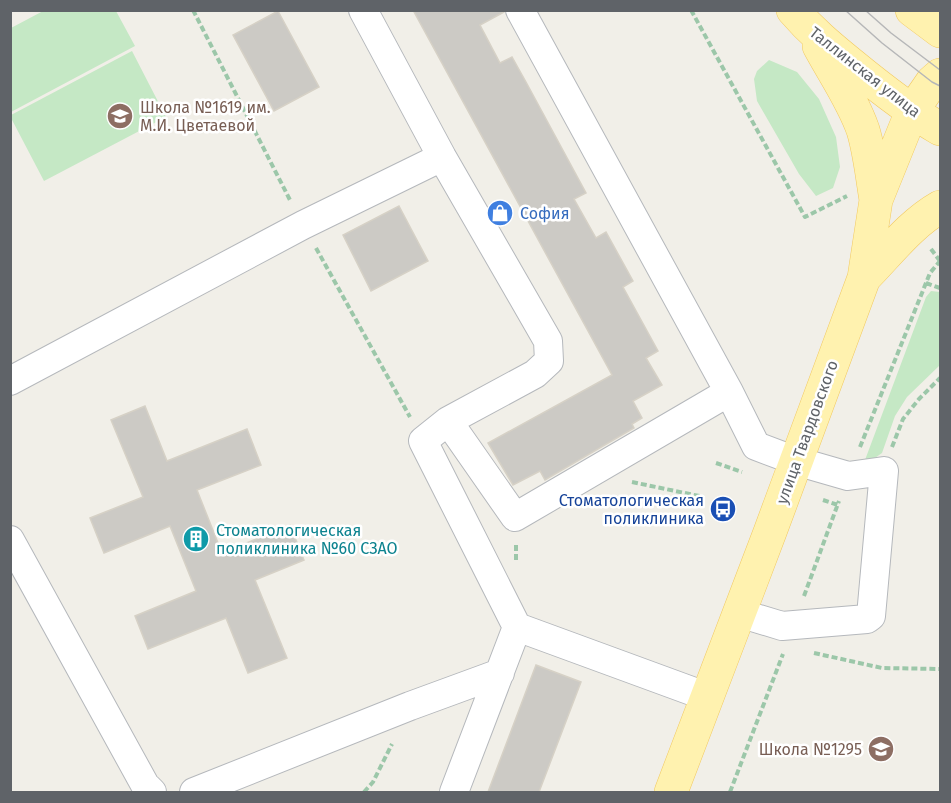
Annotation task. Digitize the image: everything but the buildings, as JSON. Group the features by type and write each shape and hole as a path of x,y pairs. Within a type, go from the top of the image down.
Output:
{"main road":[{"path":"912,10 940,31"},
{"path":"801,20 853,106 859,120 867,145 865,197"},
{"name":"Таллинская улица","path":"801,20 873,82 940,129"},
{"name":"улица Твардовского","path":"671,792 864,278 865,197 912,111 932,82 940,75"},
{"path":"864,278 912,228 940,207"}],"lane":[{"path":"363,10 442,157 548,341 549,361 536,374 448,421 423,441 517,627 708,697"},
{"path":"520,10 729,392 756,446 848,476 884,471 871,616 867,619 782,626 739,613"},
{"path":"10,381 303,225 442,157"},
{"path":"448,421 515,517 729,392"},
{"path":"10,540 145,785 152,792"},
{"path":"454,792 517,627"},
{"path":"194,792 500,673"}],"path":[{"path":"691,10 806,217 846,196 865,197"},
{"path":"730,792 848,476 930,273 940,261"},
{"path":"926,283 940,288"},
{"path":"884,471 903,419 940,378"},
{"path":"716,463 742,472"},
{"path":"590,473 704,497"},
{"path":"822,500 838,506"},
{"path":"807,651 882,668 940,669"},
{"path":"364,792 373,782"}],"green space":[{"path":"45,10 116,11 135,46 11,112 11,28"},
{"path":"132,51 166,117 44,181 11,115"},
{"path":"769,60 797,72 819,99 836,137 840,167 833,188 816,196 799,174 757,101 754,79 757,71"},
{"path":"931,291 940,292 940,365 907,397 895,416 882,453 872,460 865,460 926,297"}],"tram line":[{"path":"845,10 882,43 940,86"},
{"path":"865,10 940,70"}],"place":[{"name":"Школа №1619 им. М.И. Цветаевой","path":"120,116"},
{"name":"София","path":"500,213"},
{"name":"Стоматологическая поликлиника","path":"723,509"},
{"name":"Стоматологическая поликлиника №60 СЗАО","path":"196,539"},
{"name":"Школа №1295","path":"881,749"}]}
